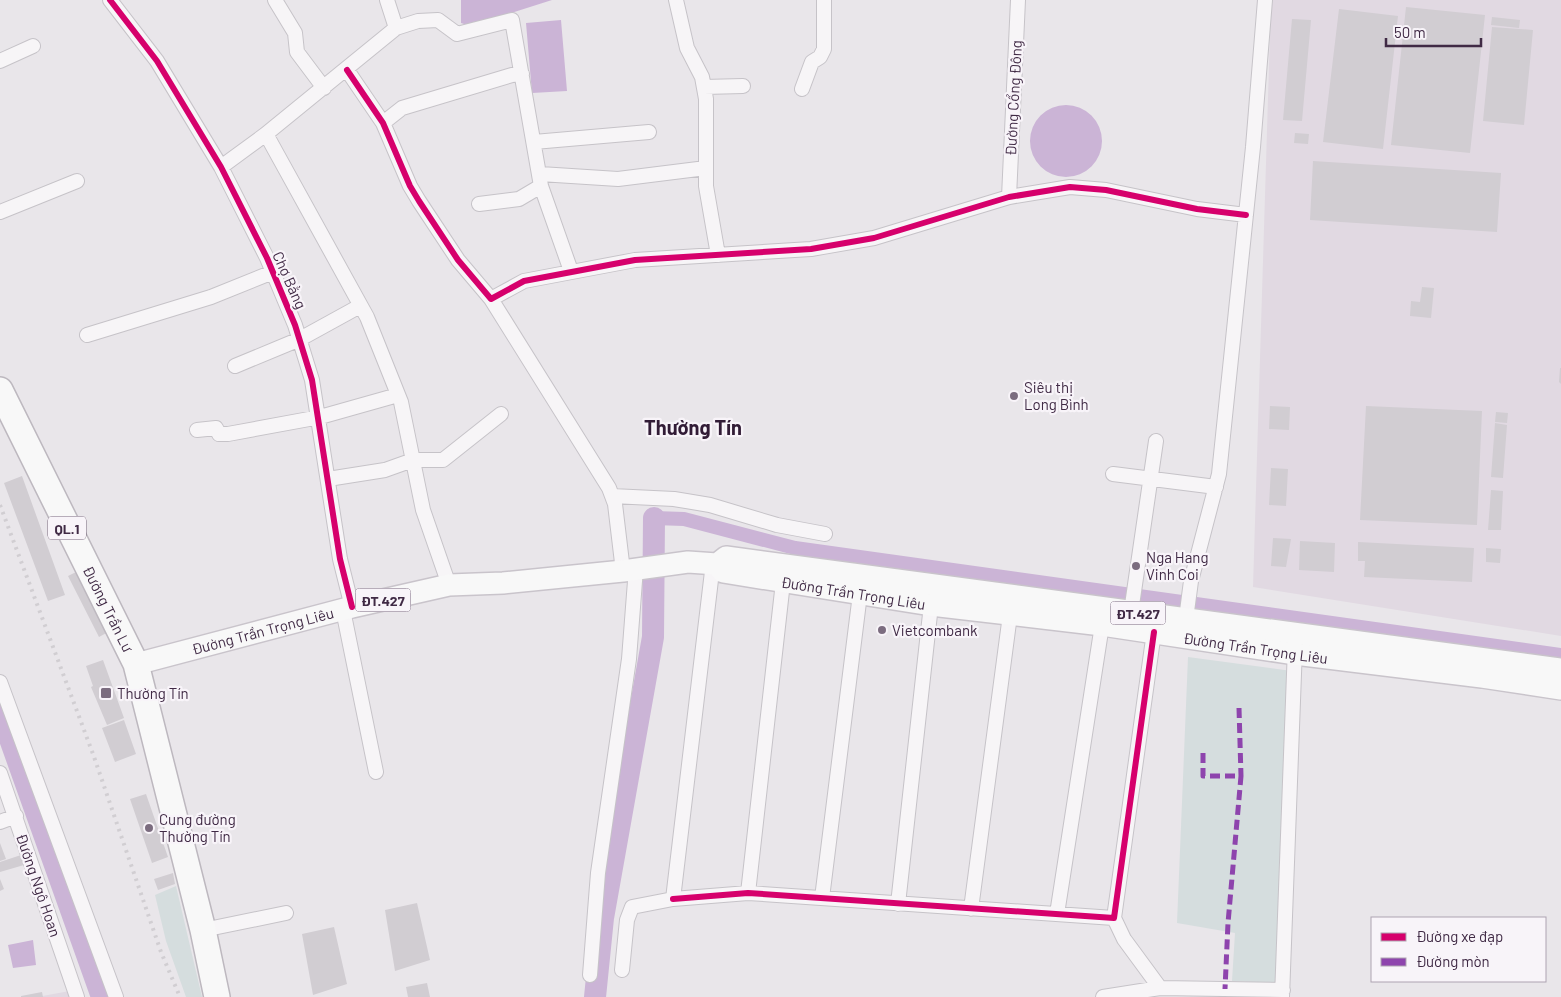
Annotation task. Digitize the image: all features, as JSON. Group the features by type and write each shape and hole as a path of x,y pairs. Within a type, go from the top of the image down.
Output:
{"highway":[{"name":"Đường Trần Lư","path":"0,390 136,664"},
{"name":"QL.1","path":"136,664 145,693 203,930 217,997"}],"main road":[{"name":"Đường Trần Trọng Liêu","path":"136,664 347,608 449,586 503,583 688,562 715,563 726,557 1006,598 1133,602 1186,619 1294,633 1484,663 1539,670 1561,669"},
{"name":"Đường Trần Trọng Liêu","path":"715,563 724,572 930,605 1006,598 1102,625 1295,654 1484,663"},
{"name":"Đường Trần Trọng Liêu","path":"1539,670 1561,688"}],"street":[{"name":"Chợ Bằng","path":"110,0 157,61 221,167 273,272 300,339 320,417 347,608 376,772"},
{"path":"275,0 295,34 297,52 324,88"},
{"path":"387,0 396,28"},
{"path":"676,0 687,48 699,68 706,99 708,200 712,211 718,255"},
{"path":"802,89 812,62 820,57 824,49 824,0"},
{"name":"Đường Cổng Đông","path":"1009,197 1018,0"},
{"path":"1186,619 1191,582 1216,488 1246,215 1265,0"},
{"path":"221,167 347,70 396,28 418,21 438,20 457,34 512,20 541,180 571,271"},
{"path":"0,61 32,46"},
{"path":"347,70 383,123 410,186 419,201 458,260 491,299 612,496 629,570 629,659 598,873 590,975"},
{"path":"383,123 402,108 512,75 522,74"},
{"path":"704,87 743,86"},
{"path":"534,142 648,132"},
{"path":"266,134 360,306 398,395 423,510 449,586"},
{"path":"479,204 519,199 541,180 618,179 706,168"},
{"path":"0,212 76,181"},
{"path":"491,299 524,281 635,260 811,249 874,238 1009,197 1070,187 1106,190 1197,209 1246,215"},
{"path":"87,335 211,297 273,272"},
{"path":"235,366 300,339 360,306"},
{"path":"197,430 216,428 219,434 228,434 320,417 398,395"},
{"path":"328,479 385,470 413,460 443,460 501,414"},
{"path":"1133,602 1156,441"},
{"path":"1114,474 1216,488"},
{"path":"612,496 674,499 710,505 778,525 825,534"},
{"path":"673,899 715,563"},
{"path":"748,893 783,582"},
{"path":"822,898 860,594"},
{"path":"971,908 1006,598"},
{"path":"898,904 930,605"},
{"path":"1056,914 1102,625"},
{"path":"1154,632 1114,918 1124,939 1160,988"},
{"path":"1103,997 1160,988 1283,993 1295,654 1294,633"},
{"path":"0,682 116,997"},
{"name":"Đường Ngô Hoan","path":"0,774 77,997"},
{"path":"0,822 16,816"},
{"path":"622,970 627,920 632,907 673,899 748,893 1114,918"},
{"path":"203,930 286,913"}],"shaded area":[{"path":"461,0 552,0 470,26 461,23"},
{"path":"1271,0 1561,0 1561,636 1253,587"},
{"path":"561,20 567,91 532,93 526,23"},
{"path":"1066,105 1086,111 1096,121 1102,141 1096,161 1086,171 1066,177 1046,171 1036,161 1030,141 1036,121 1046,111"},
{"path":"1188,657 1299,672 1281,983 1232,981 1235,933 1177,923"},
{"path":"176,886 202,997 186,997 166,941 155,895"},
{"path":"33,940 36,965 13,968 8,945"},
{"path":"75,990 76,997 37,997"}],"building":[{"path":"1406,7 1485,15 1470,153 1391,145"},
{"path":"1339,9 1398,16 1383,149 1323,142"},
{"path":"1492,17 1520,20 1519,28 1491,25"},
{"path":"1292,19 1311,20 1302,121 1283,120"},
{"path":"1492,27 1533,30 1524,125 1483,121"},
{"path":"1295,133 1309,134 1308,144 1294,143"},
{"path":"1313,161 1501,173 1497,232 1310,220"},
{"path":"1422,287 1434,288 1431,318 1410,316 1411,301 1420,302"},
{"path":"1561,368 1561,384 1559,382"},
{"path":"1270,406 1290,407 1289,430 1269,429"},
{"path":"1366,406 1482,411 1477,525 1360,520"},
{"path":"1496,412 1508,413 1507,423 1495,422"},
{"path":"1495,423 1507,425 1503,478 1491,477"},
{"path":"1271,468 1288,469 1286,506 1269,505"},
{"path":"22,476 65,595 48,601 4,483"},
{"path":"1491,490 1503,491 1501,530 1488,530"},
{"path":"1273,538 1291,539 1286,567 1271,566"},
{"path":"1300,541 1335,543 1334,572 1299,570"},
{"path":"1358,542 1474,548 1472,582 1364,577 1365,561 1358,561"},
{"path":"1486,548 1501,549 1500,563 1486,562"},
{"path":"78,571 110,631 99,637 68,576"},
{"path":"103,660 124,718 107,725 91,687 93,686 86,666"},
{"path":"124,720 136,754 115,762 102,728"},
{"name":"Cung đường Thường Tín","path":"146,794 168,857 152,863 130,799"},
{"path":"0,843 6,859 0,861"},
{"path":"21,855 24,865 0,872 0,862"},
{"path":"173,873 175,884 158,890 154,879"},
{"path":"0,879 4,889 0,891"},
{"path":"417,903 430,960 395,971 385,910"},
{"path":"334,927 347,984 313,995 302,934"},
{"path":"427,983 430,997 408,997 406,987"},
{"path":"42,992 43,997 21,997 21,996"}],"waterway":[{"path":"654,518 684,519 795,548 1561,655"},
{"path":"595,997 603,918 653,637 654,518"},
{"path":"0,711 102,997"}],"railway":[{"path":"0,505 93,754 161,952 180,997"}],"marked path":[{"path":"1239,708 1241,776"},
{"path":"1203,753 1203,776 1241,776 1228,923 1225,989"}],"cycle path":[{"path":"110,0 157,61 221,167 267,258 295,325 312,380 340,559 352,607"},
{"path":"347,70 383,123 410,186 419,201 458,260 491,299 524,281 635,260 811,249 874,238 1009,197 1070,187 1106,190 1197,209 1246,215"},
{"path":"673,899 748,893 1114,918 1154,632"}],"place":[{"name":"Siêu thị Long Bình","path":"1014,396"},
{"name":"Nga Hang Vinh Coi","path":"1136,566"},
{"name":"Vietcombank","path":"882,630"},
{"name":"Thường Tín","path":"106,693"},
{"name":"Cung đường Thường Tín","path":"149,828"}],"district":[{"name":"Thường Tín","path":"693,427"}]}
